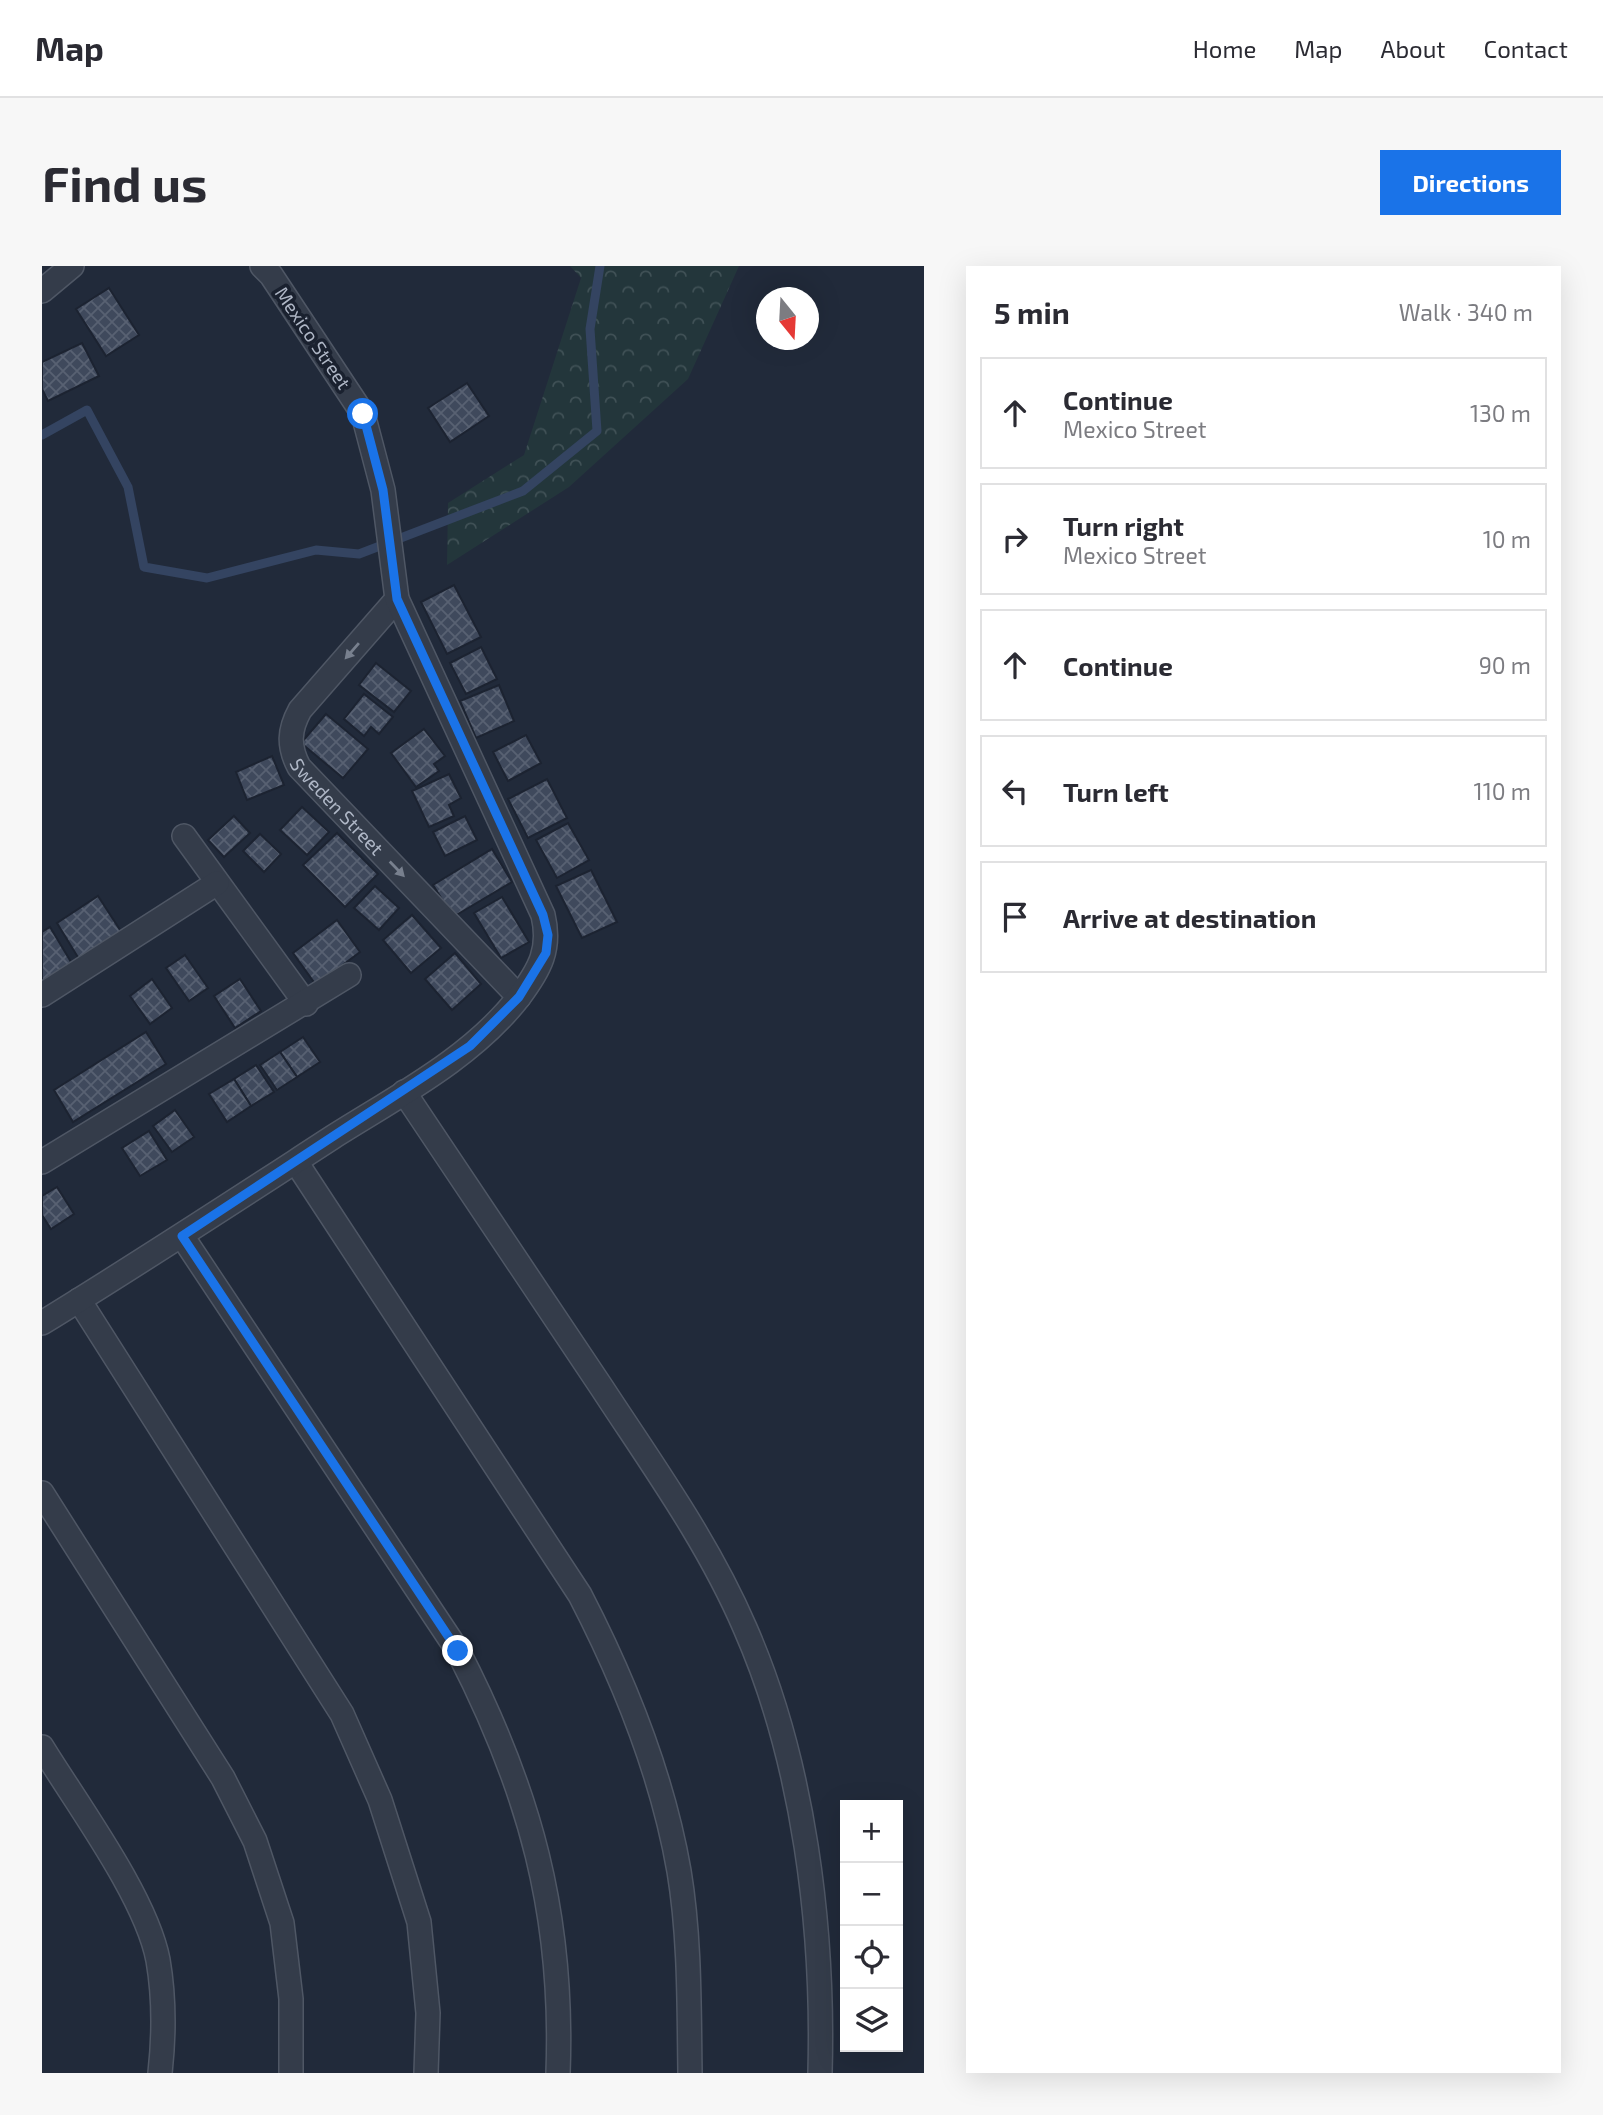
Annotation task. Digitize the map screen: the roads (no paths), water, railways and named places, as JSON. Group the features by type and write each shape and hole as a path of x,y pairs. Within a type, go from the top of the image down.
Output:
{"street":[{"path":"42,290 72,266"},
{"name":"Mexico Street","path":"42,1324 404,1092 470,1046 519,997 546,953 548,935 543,915 397,599 383,490 363,414 271,275 262,266"},
{"name":"Sweden Street","path":"397,599 300,710 293,723 290,740 292,754 299,767 519,997"},
{"path":"184,836 306,1004"},
{"path":"42,995 217,883"},
{"path":"42,1162 306,1004 349,975"},
{"path":"404,1092 698,1533 746,1628 775,1712 808,1850 819,1948 820,2073"},
{"path":"296,1162 580,1595 619,1671 651,1759 679,1870 688,1960 690,2073"},
{"path":"182,1236 458,1651 494,1720 525,1805 547,1889 559,1988 558,2073"},
{"path":"79,1300 348,1727 380,1800 419,1922 428,2013 426,2073"},
{"path":"42,1493 223,1778 255,1841 282,1923 291,1999 291,2073"},
{"path":"42,1747 138,1903 158,1959 162,2015 160,2073"}],"waterway":[{"path":"42,435 87,410 128,487 144,567 207,578 316,550 359,554 523,491 597,431 590,329 600,266"}]}
